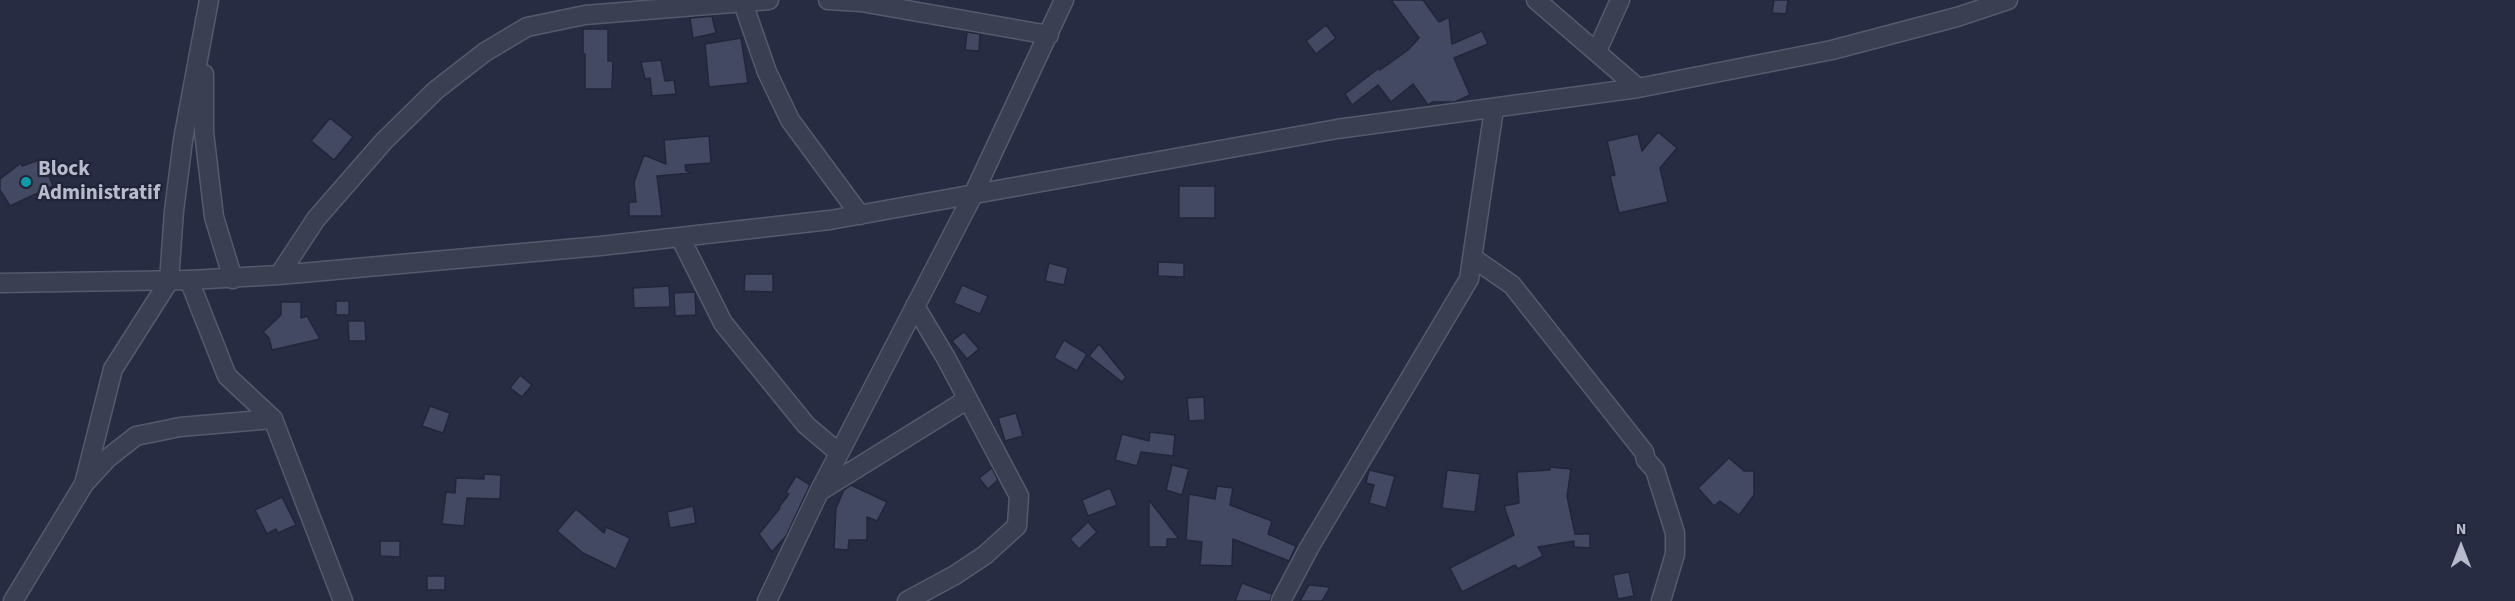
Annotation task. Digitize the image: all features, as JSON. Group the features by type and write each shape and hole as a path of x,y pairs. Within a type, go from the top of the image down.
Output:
{"street":[{"path":"84,484 113,369 169,281 174,211 183,140 209,0"},
{"path":"279,275 316,219 384,141 436,90 485,52 527,27 585,15 769,0"},
{"path":"828,0 861,2 1049,35"},
{"path":"767,601 819,492 973,195 1064,0"},
{"path":"1536,0 1638,88"},
{"path":"1597,51 1620,0"},
{"path":"0,283 233,279 680,237 860,215 1337,129 1638,88 1832,50 1957,17 2008,0"},
{"path":"742,1 767,72 790,120 860,215"},
{"path":"204,36 204,132 214,217 233,279"},
{"path":"1281,601 1309,548 1469,279 1494,109"},
{"path":"680,237 723,324 806,424 839,453"},
{"path":"1473,258 1512,285 1644,452 1646,460 1655,470 1675,533 1675,554 1661,601"},
{"path":"189,280 227,375 273,420 343,601"},
{"path":"907,601 955,575 985,555 1017,526 1019,496 968,399 915,306"},
{"path":"819,492 968,399"},
{"path":"13,601 84,484 108,458 136,436 180,427 273,420"}],"building":[{"path":"1391,0 1423,0 1439,22 1449,17 1452,44 1482,31 1488,44 1454,58 1470,95 1455,102 1433,102 1428,105 1413,84 1391,102 1378,85 1352,105 1345,94 1379,68 1380,70 1408,50 1419,38"},
{"path":"1774,0 1788,0 1786,14 1772,13"},
{"path":"712,16 716,33 693,38 690,18"},
{"path":"1326,25 1336,38 1316,54 1306,41"},
{"path":"583,29 608,29 608,61 613,61 612,89 585,89"},
{"path":"967,32 980,34 979,51 965,50"},
{"path":"741,38 748,83 709,87 705,44"},
{"path":"661,60 665,81 674,80 676,94 652,96 650,78 645,79 641,62"},
{"path":"330,118 353,137 334,160 311,141"},
{"path":"1658,132 1677,148 1660,168 1668,202 1619,213 1610,176 1615,175 1607,141 1638,134 1642,151"},
{"path":"709,136 711,163 685,165 686,171 691,173 657,176 662,216 629,216 629,202 636,202 634,182 644,155 666,164 664,140"},
{"name":"Block Administratif","path":"42,159 53,186 10,206 0,190 0,179 21,163 22,166"},
{"path":"1179,186 1215,186 1215,218 1179,218"},
{"path":"1158,262 1184,263 1184,277 1158,276"},
{"path":"1049,263 1068,268 1064,285 1045,281"},
{"path":"745,274 773,274 773,292 744,291"},
{"path":"962,285 988,296 980,314 954,303"},
{"path":"669,286 670,307 634,308 633,288"},
{"path":"695,292 696,315 675,316 674,293"},
{"path":"336,301 349,301 349,315 336,315"},
{"path":"281,302 301,302 301,318 307,316 320,339 272,350 269,338 263,332 281,315"},
{"path":"348,321 365,321 366,341 349,341"},
{"path":"964,332 979,349 967,359 952,341"},
{"path":"1064,340 1087,354 1077,371 1054,358"},
{"path":"1099,344 1126,377 1122,382 1089,356"},
{"path":"520,375 532,385 522,397 510,388"},
{"path":"1204,397 1205,420 1189,421 1187,398"},
{"path":"430,406 450,413 443,433 422,426"},
{"path":"1016,413 1023,436 1005,441 998,418"},
{"path":"1150,432 1175,435 1173,456 1141,452 1137,466 1115,460 1122,434 1149,441"},
{"path":"1729,458 1744,471 1754,471 1754,495 1739,515 1720,501 1714,506 1698,488"},
{"path":"1172,465 1189,469 1182,495 1166,490"},
{"path":"1550,467 1571,469 1567,496 1575,534 1590,534 1590,548 1574,547 1574,541 1538,547 1543,556 1518,569 1515,565 1462,592 1450,568 1514,535 1504,506 1519,503 1517,472 1550,470"},
{"path":"992,468 998,480 988,489 979,478"},
{"path":"1369,470 1395,476 1386,508 1369,503 1374,485 1366,483"},
{"path":"1447,470 1480,474 1475,512 1442,508"},
{"path":"484,474 501,475 500,499 467,498 464,526 442,524 446,492 455,493 456,478 484,479"},
{"path":"796,476 810,485 786,536 772,552 759,534 789,494 786,492"},
{"path":"851,485 887,502 877,521 867,517 867,540 849,540 848,550 834,549 836,508 844,490"},
{"path":"1217,486 1233,488 1230,505 1272,521 1268,534 1296,546 1289,561 1233,539 1232,566 1200,565 1202,542 1186,540 1189,494 1215,499"},
{"path":"1110,488 1117,505 1088,516 1082,500"},
{"path":"282,497 296,525 278,533 276,529 267,534 255,510"},
{"path":"1149,500 1179,539 1167,539 1167,547 1149,547"},
{"path":"693,506 696,523 670,528 667,512"},
{"path":"576,509 604,533 606,527 630,538 616,569 583,553 557,531"},
{"path":"1088,522 1097,532 1079,549 1070,539"},
{"path":"380,541 400,541 400,557 380,556"},
{"path":"1629,572 1634,596 1618,599 1613,575"},
{"path":"427,576 445,576 445,590 427,590"},
{"path":"1242,583 1272,594 1270,601 1235,601"},
{"path":"1309,585 1330,587 1322,601 1300,601"}],"place":[{"name":"Block Administratif","path":"26,182"}]}
